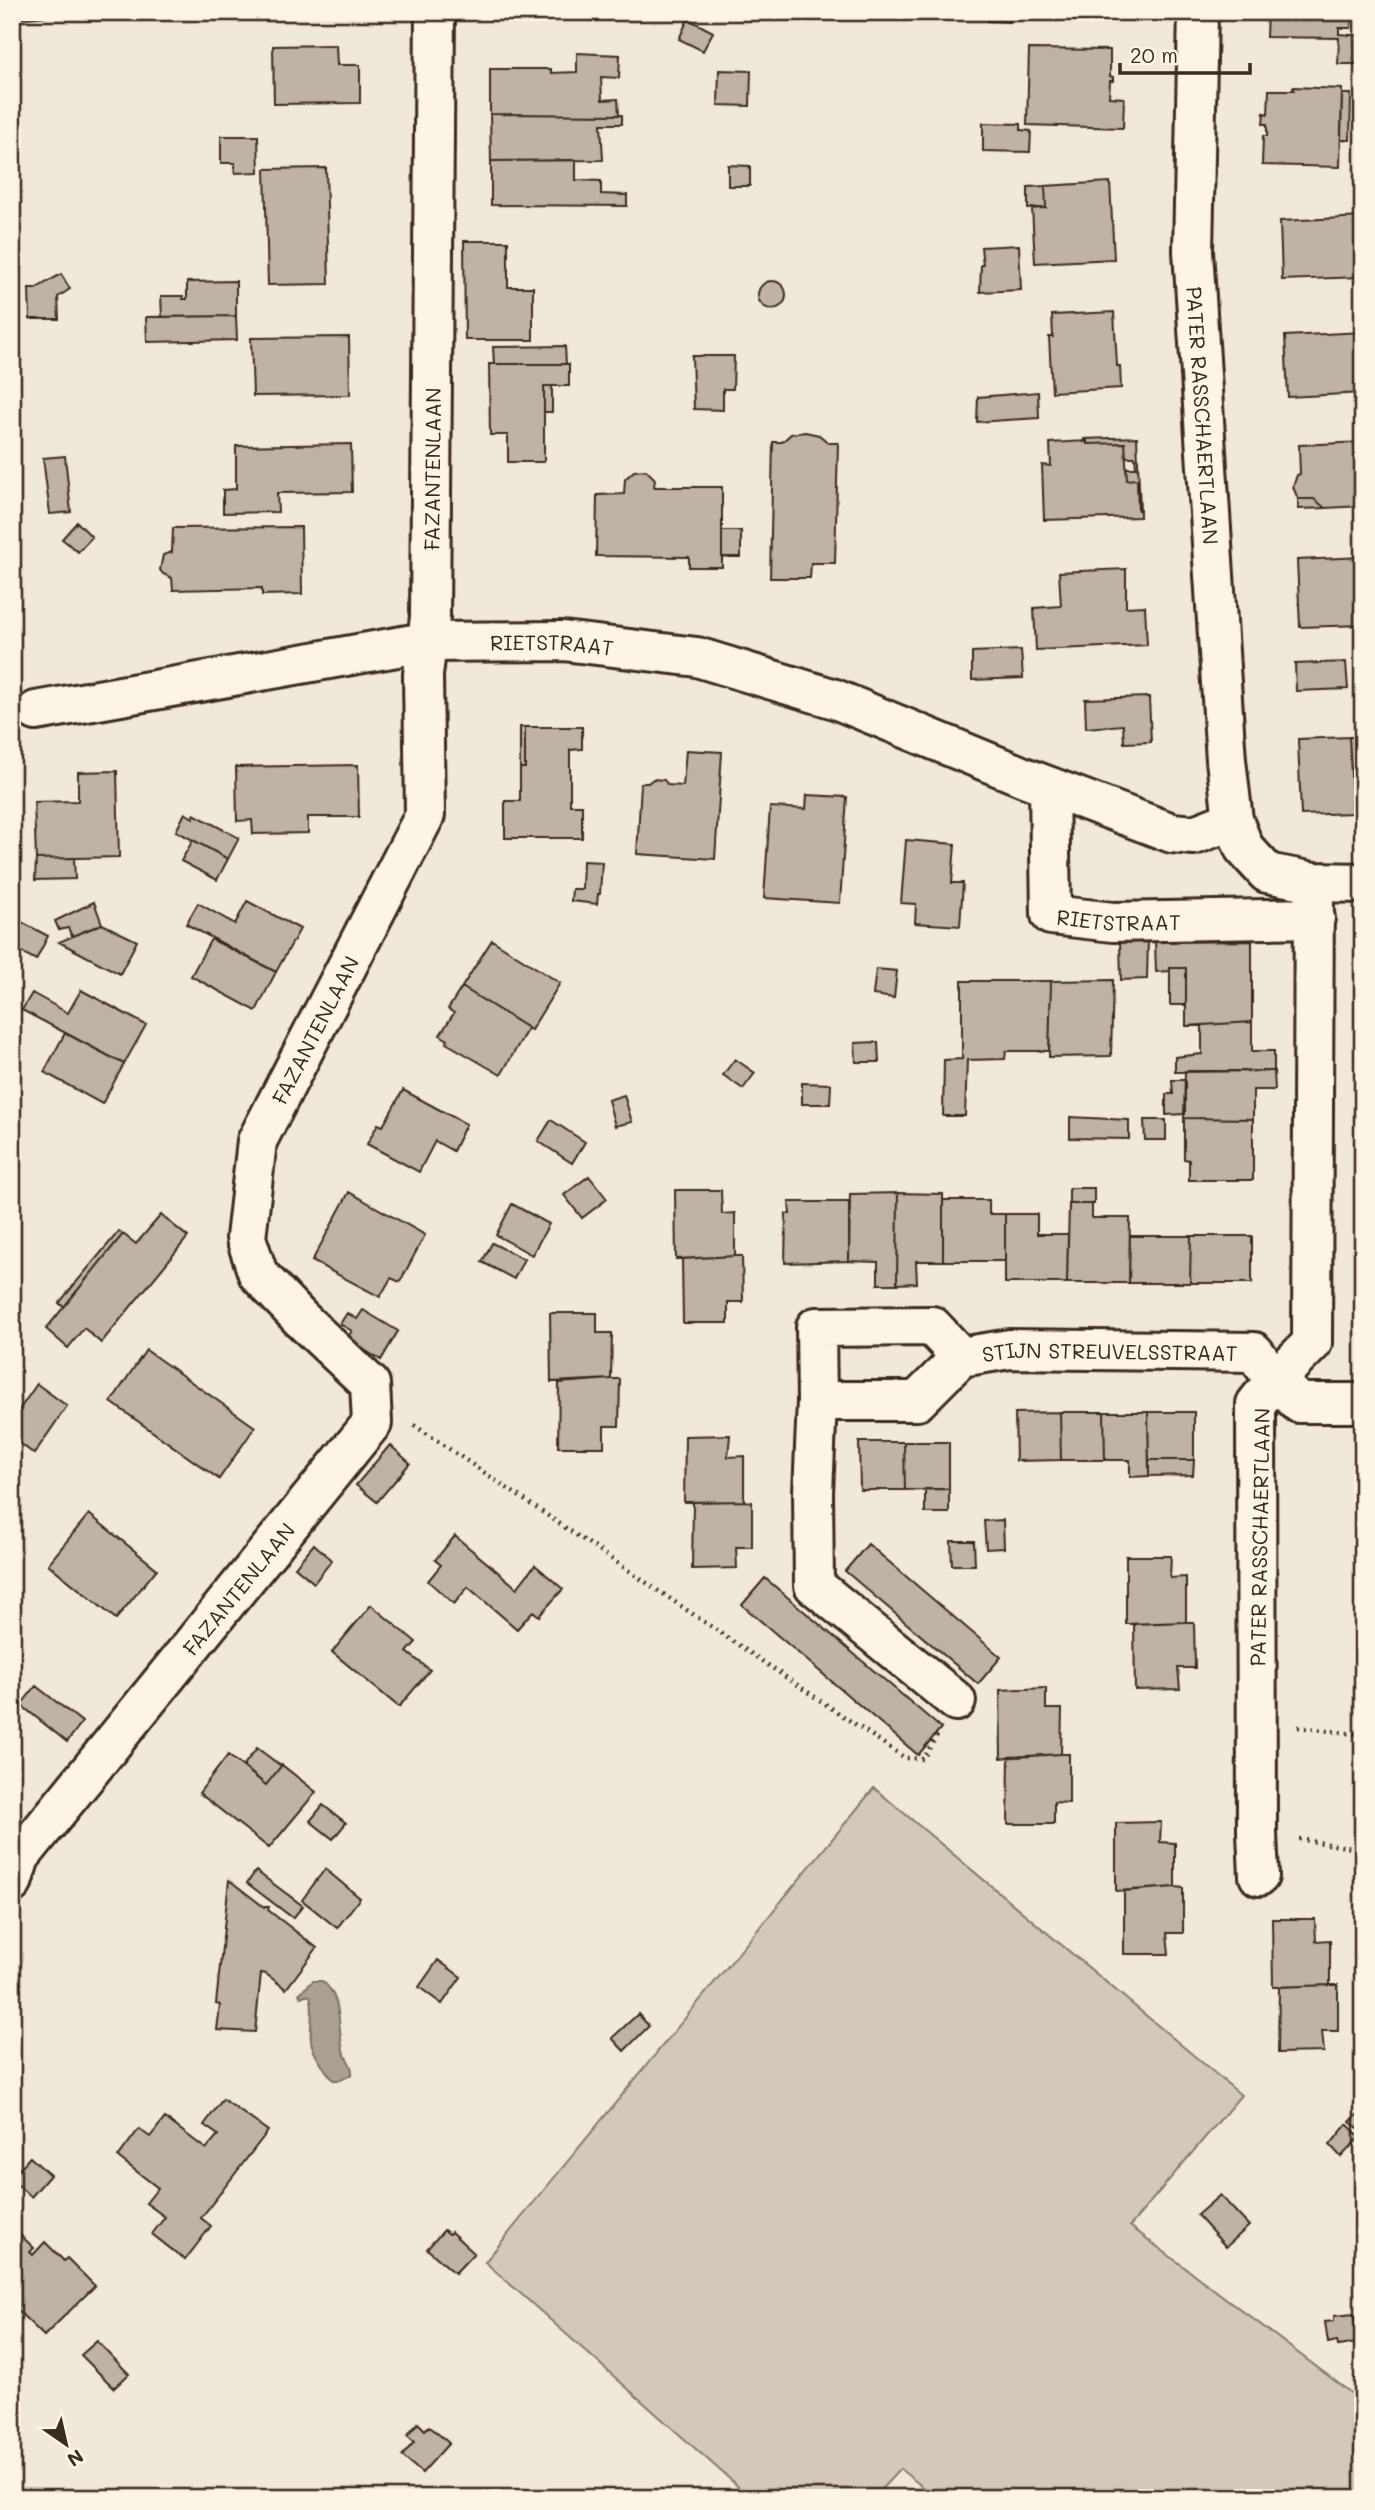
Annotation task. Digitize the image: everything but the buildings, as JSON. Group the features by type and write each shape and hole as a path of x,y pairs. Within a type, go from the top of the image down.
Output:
{"street":[{"name":"FAZANTENLAAN","path":"12,1883 20,1857 372,1423 370,1384 258,1274 246,1238 257,1141 425,815 423,675 430,617 435,12"},
{"name":"PATER RASSCHAERTLAAN","path":"1198,12 1193,251 1225,747 1233,820"},
{"name":"RIETSTRAAT","path":"36,710 425,642 563,641 697,657 835,699 1049,787 1172,833 1194,835 1233,820 1244,848 1267,873 1315,900"},
{"name":"RIETSTRAAT","path":"1049,787 1051,915 1113,922 1315,900 1363,883"},
{"name":"PATER RASSCHAERTLAAN","path":"1259,1876 1256,1833 1256,1404 1275,1380 1312,1343 1315,900"},
{"name":"STIJN STREUVELSSTRAAT","path":"956,1701 814,1585 816,1327 932,1326 961,1357"},
{"name":"STIJN STREUVELSSTRAAT","path":"817,1401 917,1401 961,1357 1010,1349 1254,1352 1275,1380 1299,1403 1363,1403"}],"path":[{"path":"370,1395 905,1758 923,1759 956,1701"},
{"path":"1257,1723 1363,1735"},
{"path":"1256,1833 1363,1850"}],"shaded area":[{"path":"874,1788 1241,2095 1130,2226 1363,2402 1363,2498 937,2498 900,2469 873,2498 751,2498 485,2262"},
{"path":"313,1981 322,1981 329,1988 337,2006 342,2045 352,2071 352,2074 341,2080 333,2080 312,2046 310,1996 301,1997 299,1994"}]}
